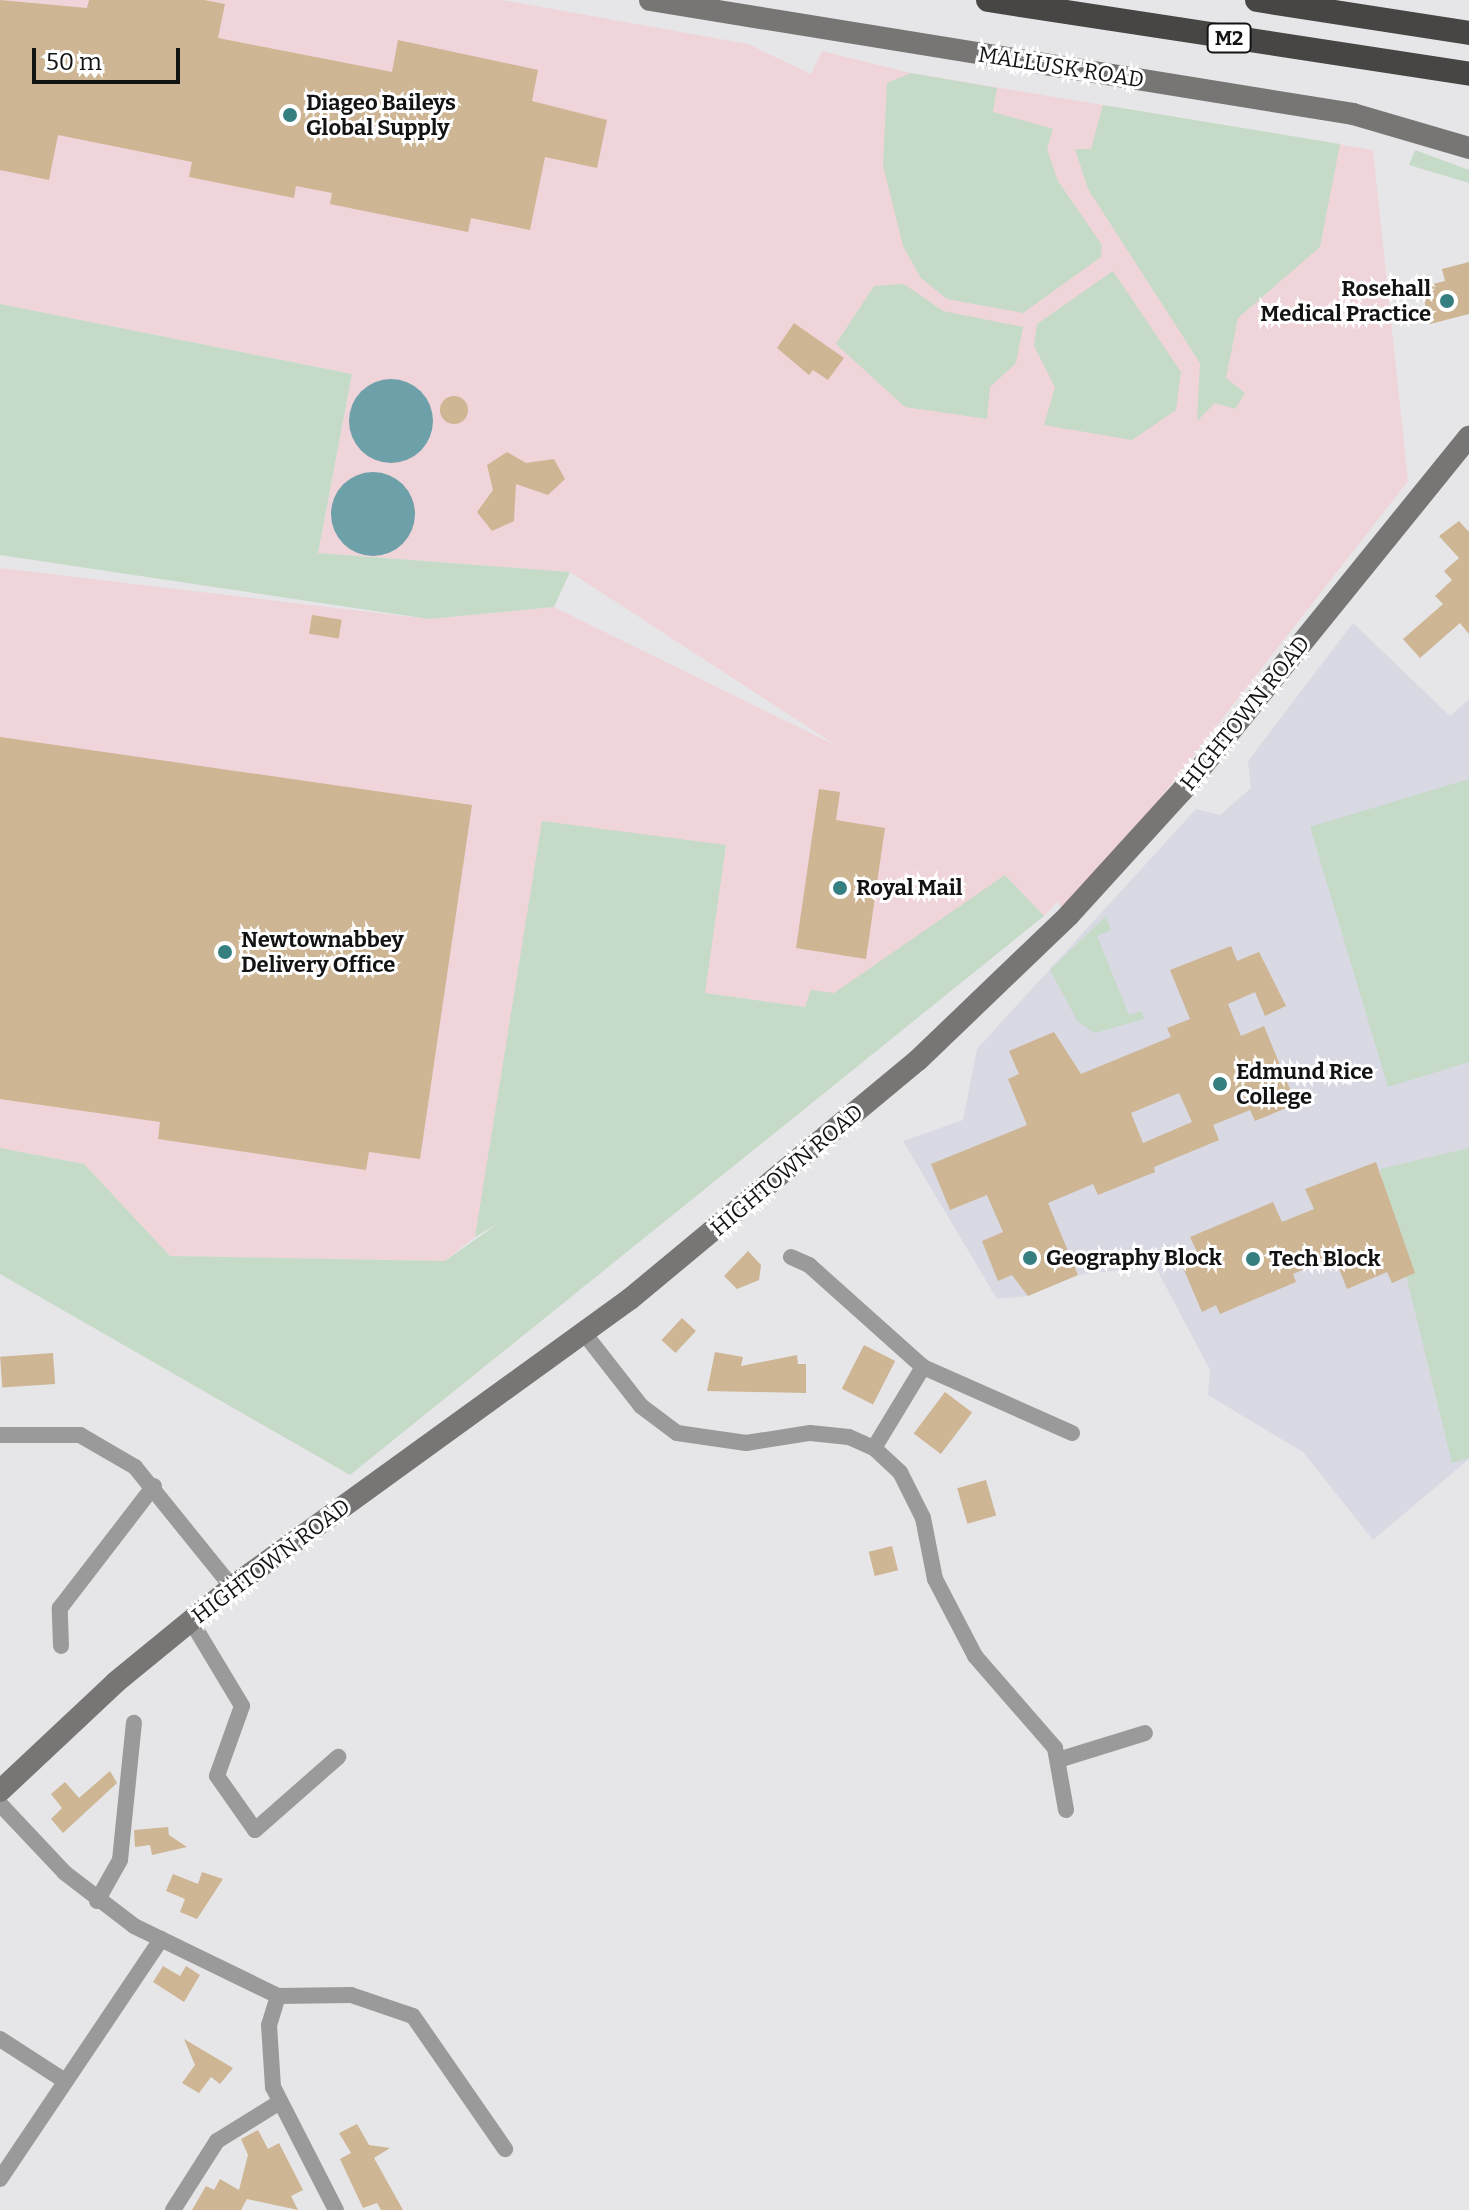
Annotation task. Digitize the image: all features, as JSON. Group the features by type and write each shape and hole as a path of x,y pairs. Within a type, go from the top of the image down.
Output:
{"highway":[{"name":"M2","path":"988,0 1469,74"},
{"name":"M2","path":"1257,0 1469,33"}],"main road":[{"name":"MALLUSK ROAD","path":"650,0 1338,111 1413,127 1469,148"},
{"name":"HIGHTOWN ROAD","path":"0,1791 232,1587 584,1333 889,1085 1069,915 1182,791 1469,437"}],"street":[{"path":"791,1257 809,1265 923,1367 1072,1433"},
{"path":"584,1333 641,1406 677,1433 746,1443 810,1433 849,1437 874,1448 914,1493 935,1579 975,1656 1037,1721 1058,1760 1066,1810"},
{"path":"874,1448 923,1367"},
{"path":"0,1435 80,1435 154,1486 232,1587"},
{"path":"61,1646 60,1608 154,1486"},
{"path":"191,1621 242,1706 217,1776 255,1830 338,1757"},
{"path":"97,1901 120,1860 134,1723"},
{"path":"1058,1760 1145,1733"},
{"path":"0,1804 97,1901 161,1939 278,1996 351,1995 413,2016 505,2149"},
{"path":"0,2179 161,1939"},
{"path":"278,1996 269,2061 280,2102 336,2210"},
{"path":"0,2039 65,2081"},
{"path":"173,2210 217,2141 280,2102"}],"shaded area":[{"path":"0,0 502,0 748,44 811,74 822,51 911,73 1373,150 1408,481 1069,915 1057,902 1044,916 1005,875 852,995 805,1007 704,993 726,845 475,1237 445,1261 170,1256 84,1164 0,1148 0,568 429,619 554,607 837,746 570,572 318,553 352,374 0,304"},
{"name":"Edmund Rice College","path":"1353,623 1450,716 1469,699 1469,1459 1373,1540 1303,1452 1208,1395 1210,1370 1155,1266 1078,1275 1028,1296 997,1299 903,1141 963,1120 977,1049 1196,809 1220,815 1251,788 1248,761"}],"green space":[{"path":"911,73 997,88 993,112 1053,129 1047,149 1058,181 1102,245 1101,257 1023,313 947,299 921,278 903,246 883,165 887,83"},
{"path":"1103,105 1340,144 1320,247 1238,318 1226,378 1245,393 1235,409 1215,403 1197,421 1200,363 1088,189 1075,149 1091,149"},
{"path":"1415,150 1469,170 1469,183 1409,165"},
{"path":"1113,271 1181,372 1176,410 1132,440 1044,425 1055,387 1034,346 1037,324"},
{"path":"904,284 943,311 1023,327 1016,363 990,387 987,419 905,407 836,344 874,286"},
{"path":"0,304 352,374 318,553 570,572 554,607 429,619 0,555"},
{"path":"1469,779 1469,1062 1388,1087 1310,827"},
{"path":"542,821 726,845 705,993 805,1007 811,990 834,993 1005,875 1044,916 350,1475 0,1274 0,1148 84,1164 170,1256 445,1261 499,1223 475,1237"},
{"path":"1106,916 1111,930 1097,936 1129,1015 1142,1011 1144,1019 1095,1033 1078,1022 1050,970"},
{"path":"1469,1148 1469,1458 1452,1463 1380,1169"}],"water":[{"path":"391,379 414,386 426,398 433,421 426,444 414,456 391,463 368,456 356,444 349,421 356,398 368,386"},
{"path":"373,472 396,479 408,491 415,514 408,537 396,549 373,556 350,549 338,537 331,514 338,491 350,479"}],"building":[{"name":"Diageo Baileys Global Supply","path":"0,0 87,8 89,0 204,0 225,4 218,38 392,72 398,40 538,70 532,101 607,120 597,168 545,157 530,230 471,218 468,232 330,204 332,193 296,186 294,198 189,177 192,162 58,135 49,180 0,170"},
{"name":"Rosehall Medical Practice","path":"1469,262 1469,314 1430,324 1421,287 1445,281 1442,269"},
{"path":"794,323 844,358 828,380 813,370 809,375 777,348"},
{"path":"454,396 464,400 468,410 464,420 454,424 444,420 440,410 444,400"},
{"path":"507,452 526,463 554,459 565,479 548,495 516,484 514,521 492,531 477,512 493,490 487,465"},
{"path":"1459,521 1469,532 1469,634 1460,623 1420,658 1403,639 1443,604 1435,596 1452,580 1444,571 1459,558 1439,536"},
{"path":"312,615 342,620 339,638 309,634"},
{"name":"Newtownabbey Delivery Office","path":"0,737 472,805 420,1159 369,1152 366,1170 158,1139 160,1122 0,1099"},
{"name":"Royal Mail","path":"819,789 840,792 836,820 885,828 866,959 796,948"},
{"path":"1231,946 1237,961 1259,952 1286,1006 1265,1016 1255,992 1228,1004 1241,1036 1264,1026 1296,1104 1255,1121 1250,1110 1213,1125 1219,1140 1154,1167 1155,1172 1098,1195 1093,1184 1048,1203 1078,1275 1028,1296 1012,1275 998,1281 982,1241 1003,1232 987,1195 950,1210 931,1164 1027,1125 1008,1079 1019,1074 1009,1051 1054,1032 1081,1074 1171,1037 1167,1028 1190,1019 1170,970","holes":["1179,1093 1192,1122 1143,1143 1131,1113"]},
{"path":"1376,1162 1415,1273 1392,1283 1387,1272 1347,1289 1334,1256 1293,1274 1296,1282 1220,1314 1216,1305 1202,1312 1181,1263 1199,1256 1190,1237 1273,1202 1282,1222 1314,1209 1305,1189"},
{"path":"748,1251 761,1265 759,1280 737,1289 724,1276"},
{"path":"682,1318 696,1331 675,1353 662,1340"},
{"path":"864,1345 895,1361 873,1405 842,1389"},
{"path":"715,1352 743,1357 741,1366 797,1355 798,1364 806,1364 806,1393 707,1391"},
{"path":"53,1353 55,1384 2,1388 0,1357"},
{"path":"945,1392 972,1412 941,1454 914,1434"},
{"path":"986,1480 996,1516 967,1524 957,1488"},
{"path":"892,1546 898,1570 875,1576 869,1552"},
{"path":"110,1771 117,1783 63,1833 51,1819 62,1808 51,1794 65,1782 79,1798"},
{"path":"168,1827 169,1835 187,1847 152,1855 150,1845 135,1847 134,1830"},
{"path":"202,1872 223,1879 197,1919 180,1912 185,1899 166,1891 173,1874 198,1884"},
{"path":"163,1966 180,1976 186,1966 200,1975 184,2002 153,1982"},
{"path":"184,2039 233,2068 220,2084 211,2077 199,2093 182,2083 195,2065"},
{"path":"357,2124 369,2145 390,2148 374,2158 403,2210 381,2210 377,2203 363,2208 340,2159 351,2153 339,2133"},
{"path":"258,2130 268,2149 279,2143 303,2190 291,2196 298,2210 247,2199 241,2210 192,2210 206,2186 214,2190 220,2179 239,2190 248,2155 241,2139"}],"place":[{"name":"Diageo Baileys Global Supply","path":"290,115"},
{"name":"Rosehall Medical Practice","path":"1447,301"},
{"name":"Royal Mail","path":"840,888"},
{"name":"Newtownabbey Delivery Office","path":"225,952"},
{"name":"Edmund Rice College","path":"1220,1084"},
{"name":"Geography Block","path":"1030,1258"},
{"name":"Tech Block","path":"1253,1259"}]}
